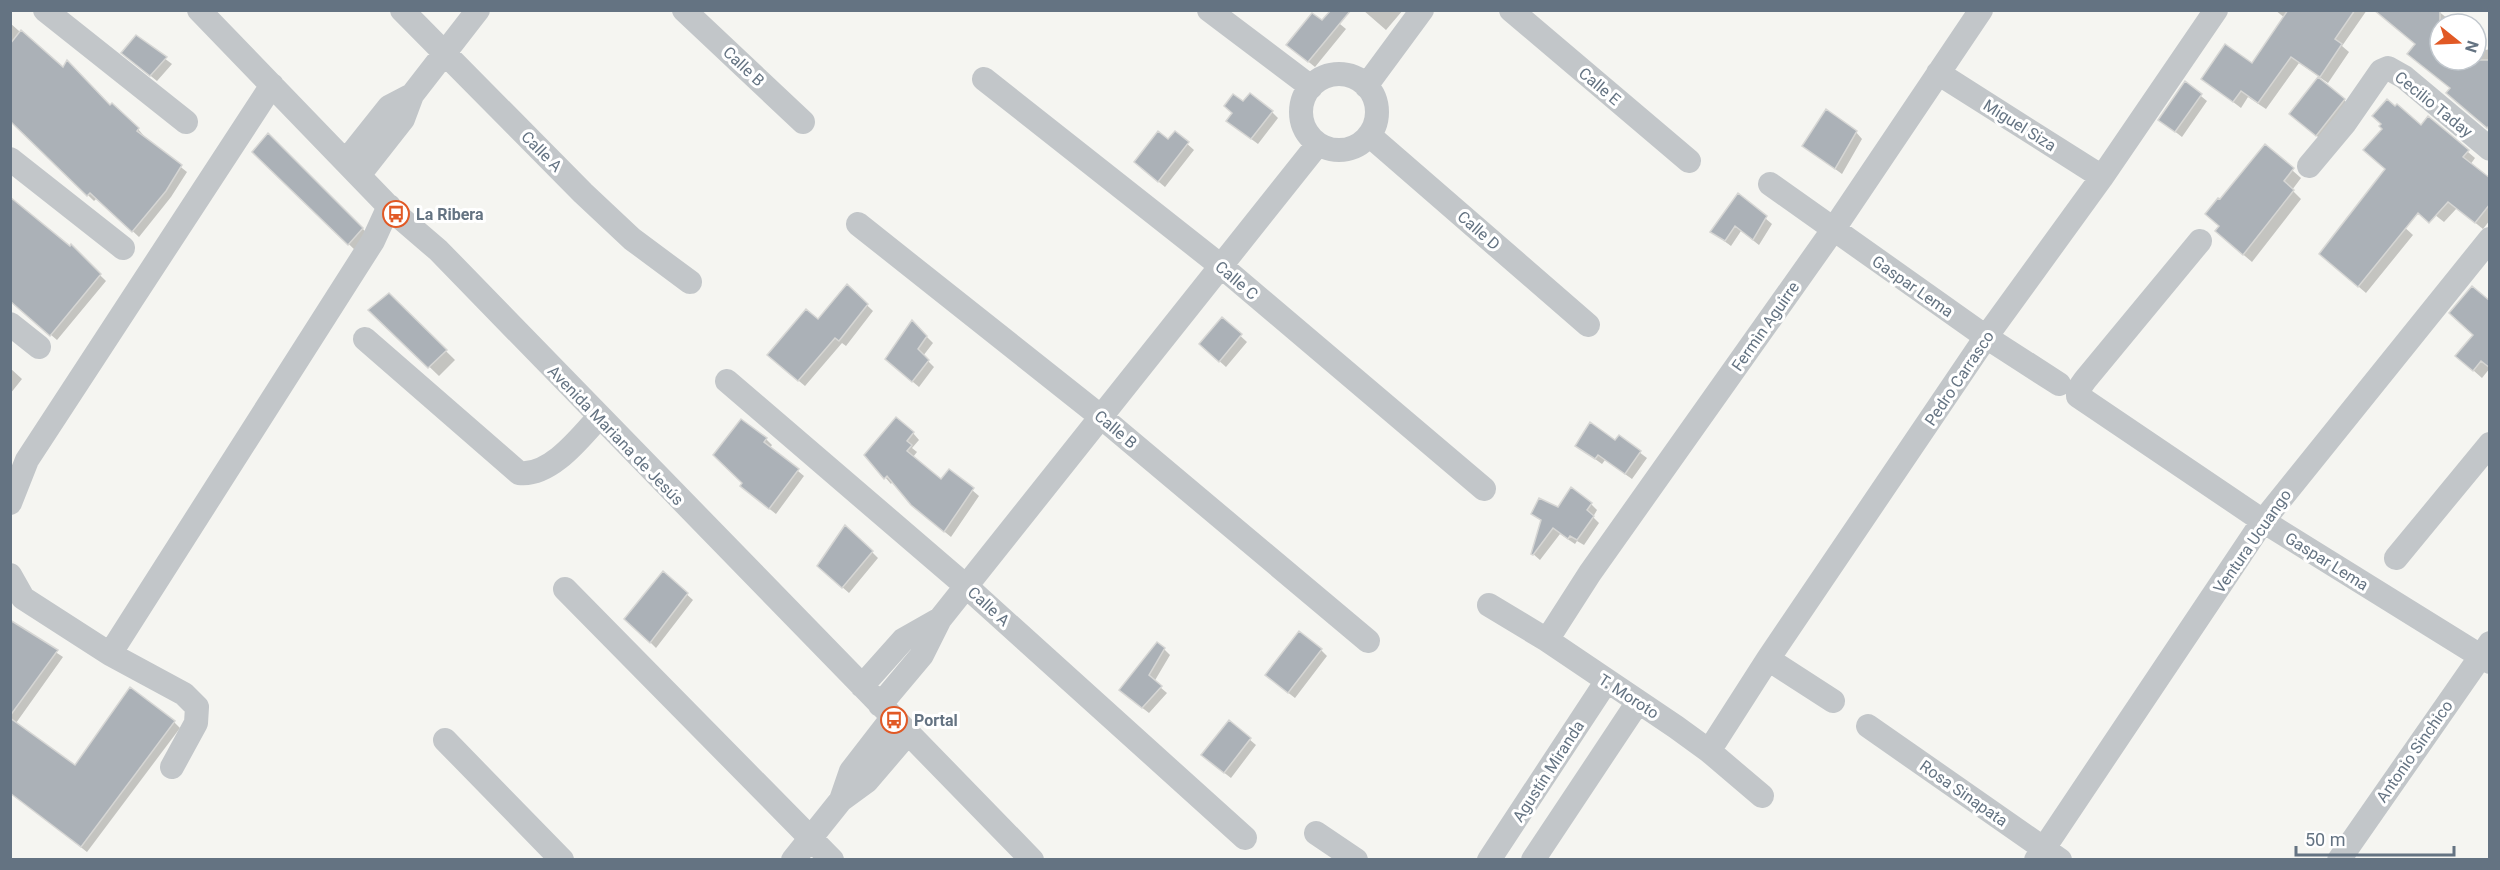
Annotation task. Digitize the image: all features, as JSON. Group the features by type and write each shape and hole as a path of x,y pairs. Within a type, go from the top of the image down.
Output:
{"street":[{"path":"45,10 186,122"},
{"name":"Avenida Mariana de Jesús","path":"199,10 389,206 438,250 1032,860"},
{"name":"Calle A","path":"402,10 632,239 690,282"},
{"path":"353,168 403,119 412,95 478,10"},
{"name":"Calle B","path":"684,10 803,122"},
{"path":"1209,10 1311,87"},
{"path":"1366,86 1422,10"},
{"name":"Calle E","path":"1511,10 1689,161"},
{"name":"Fermìn Aguirre","path":"1547,640 1590,573 1833,230 1981,10"},
{"name":"Pedro Carrasco","path":"1709,751 1768,659 1986,337 2102,177 2216,10"},
{"name":"Cecilio Taday","path":"2309,166 2345,123 2384,69 2395,71 2490,149"},
{"name":"Miguel Siza","path":"1938,73 2102,177"},
{"path":"1332,75 1351,77 1366,86 1376,105 1374,126 1361,143 1351,149 1328,149 1318,144 1306,132 1301,117 1303,101 1311,87 1321,79 1332,75"},
{"name":"Calle C","path":"984,79 1221,266 1484,489"},
{"path":"10,503 27,460 272,85"},
{"name":"Calle D","path":"1369,135 1588,325"},
{"path":"793,860 859,776 894,719 940,619 1318,144"},
{"path":"10,159 123,248"},
{"name":"Gaspar Lema","path":"1770,184 1986,337 2263,521 2487,654"},
{"path":"110,654 373,241 389,206"},
{"name":"Calle B","path":"858,224 1100,416 1368,641"},
{"name":"Ventura Ucuango","path":"2047,856 2263,521 2490,239"},
{"path":"2069,390 2078,390 2200,241"},
{"path":"10,324 39,347"},
{"path":"364,339 519,473 530,474 546,469 599,417"},
{"name":"Calle A","path":"727,381 967,587 1245,838"},
{"path":"2396,558 2490,444"},
{"path":"10,575 23,598 110,654 184,694 197,707 196,723 172,766"},
{"path":"565,589 832,860"},
{"name":"T. Moroto","path":"1489,605 1547,640 1709,751 1762,796"},
{"path":"862,686 903,640 940,619"},
{"name":"Antonio Sinchico","path":"2339,860 2487,654"},
{"path":"1768,659 1833,701"},
{"name":"Agustín Miranda","path":"1489,860 1606,682"},
{"path":"1533,860 1638,702"},
{"name":"Rosa Sinapata","path":"1868,726 2047,856"},
{"path":"445,740 562,860"},
{"path":"1316,833 1356,860"}],"building":[{"path":"1331,10 1351,10 1308,62 1286,45 1312,13 1322,20"},
{"path":"2288,10 2355,10 2335,39 2342,44 2320,77 2291,57 2258,103 2241,91 2233,102 2201,79 2225,44 2252,63"},
{"path":"2374,10 2440,10 2440,12 2428,12 2428,71 2407,54 2415,44"},
{"path":"21,30 63,67 67,60 110,105 112,103 139,128 137,131 182,165 166,191 132,232 90,193 87,196 10,121 10,44"},
{"path":"136,35 167,57 150,76 121,53"},
{"path":"2488,60 2490,60 2490,125 2487,128 2446,93 2450,88 2430,72 2488,72"},
{"path":"2318,77 2345,99 2316,136 2289,114"},
{"path":"2185,81 2202,94 2175,132 2158,120"},
{"path":"1250,93 1273,111 1251,139 1226,121 1232,113 1224,106 1233,94 1243,101"},
{"path":"2387,99 2395,106 2397,104 2421,125 2428,116 2469,150 2463,157 2490,178 2490,204 2475,223 2448,202 2429,223 2418,213 2358,287 2319,254 2385,169 2363,150 2382,129 2379,126 2381,124 2372,116"},
{"path":"1826,109 1857,131 1835,169 1802,146"},
{"path":"1158,131 1168,139 1175,131 1189,142 1158,182 1134,162"},
{"path":"268,133 363,228 348,245 252,152"},
{"path":"2265,144 2294,168 2284,181 2294,190 2243,255 2215,231 2219,226 2205,214"},
{"path":"1738,193 1767,216 1753,240 1735,226 1725,241 1710,232"},
{"path":"10,197 70,246 71,244 101,274 50,336 10,301"},
{"path":"847,284 868,304 839,341 835,338 798,381 767,355 806,309 818,319"},
{"path":"2472,286 2490,301 2490,368 2481,361 2473,371 2455,356 2473,335 2449,313"},
{"path":"389,293 447,350 428,368 368,310"},
{"path":"1222,317 1242,334 1219,362 1199,344"},
{"path":"912,320 927,336 918,349 929,360 912,382 885,359"},
{"path":"896,417 914,432 907,441 912,445 907,451 941,479 949,469 974,488 944,532 911,505 887,476 884,479 864,455"},
{"path":"741,419 767,438 764,442 799,469 769,509 740,486 742,483 713,455"},
{"path":"1590,422 1615,440 1619,435 1641,451 1625,474 1598,455 1595,459 1575,446"},
{"path":"1571,487 1592,503 1587,510 1594,516 1577,540 1570,536 1568,539 1553,528 1533,555 1531,554 1541,520 1531,514 1539,498 1558,507"},
{"path":"845,525 873,551 842,588 817,566"},
{"path":"663,571 688,593 650,643 624,619"},
{"path":"10,620 58,650 10,716"},
{"path":"1299,631 1322,649 1288,693 1265,675"},
{"path":"1157,642 1165,648 1149,675 1162,686 1142,708 1119,690"},
{"path":"130,687 175,721 81,847 10,793 10,718 75,765"},
{"path":"1229,720 1251,738 1224,773 1201,755"}],"place":[{"name":"La Ribera","path":"396,214"},
{"name":"Portal","path":"894,720"}]}
